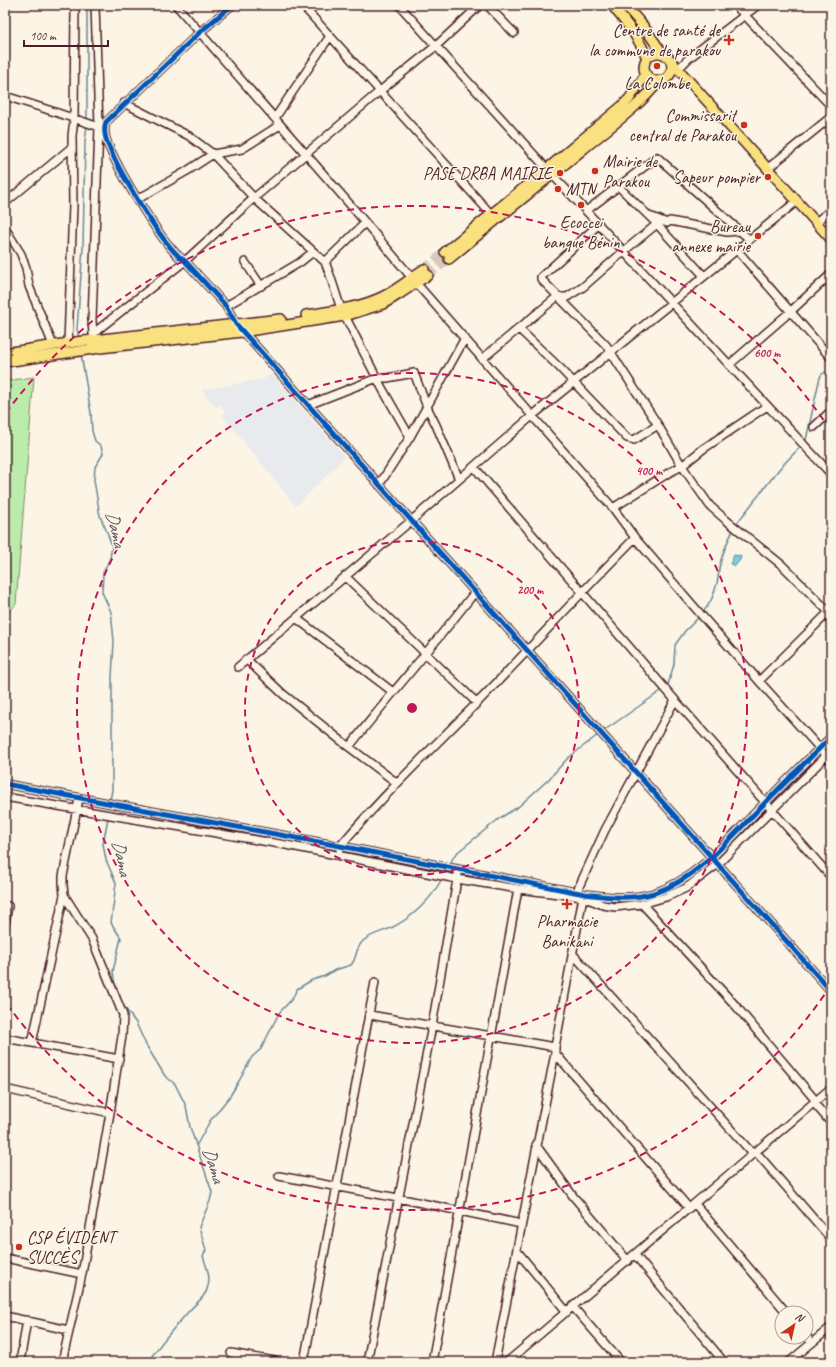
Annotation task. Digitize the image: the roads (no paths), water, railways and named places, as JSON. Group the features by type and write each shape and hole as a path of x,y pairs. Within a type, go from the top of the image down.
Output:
{"main road":[{"path":"612,5 639,39 647,58"},
{"path":"625,5 644,27 663,54"},
{"path":"660,80 655,80 646,74 644,69 647,58 652,54 663,54 668,57 674,71 686,77 831,239"},
{"path":"646,74 629,99 550,172 492,214 447,256 550,172 635,106 652,91 660,80 674,71"},
{"path":"93,341 242,332 343,313 381,298 426,272"},
{"path":"5,362 93,341 295,317 343,313"},
{"path":"5,353 53,345 74,346"}],"street":[{"path":"74,346 72,147 78,120 75,5"},
{"path":"93,341 92,320 98,127 95,5"},
{"path":"5,784 577,891 603,906 615,906 642,904 666,897 686,888 718,864 772,810 830,756 820,748 703,617 635,538 613,508 176,5"},
{"path":"98,127 199,33 232,5"},
{"path":"302,5 492,214"},
{"path":"399,5 550,172 831,474"},
{"path":"93,341 110,319 185,261 254,198 380,91 436,46 480,5"},
{"path":"487,5 514,33"},
{"path":"735,5 831,106"},
{"path":"674,71 758,5"},
{"path":"274,118 330,36"},
{"path":"5,96 42,107 98,127 138,199 160,234 175,253 185,261 226,306 242,332 831,991"},
{"path":"124,103 189,136 212,154 254,198 325,262 343,313 410,437"},
{"path":"767,169 831,117"},
{"path":"138,199 187,171 212,154 242,149 280,125"},
{"path":"5,203 72,147"},
{"path":"586,211 657,157 749,240"},
{"path":"618,186 657,224 704,276"},
{"path":"238,667 411,521 532,416 797,201"},
{"path":"816,222 831,210"},
{"path":"650,217 667,223 672,221 727,232 739,231"},
{"path":"325,262 365,223"},
{"path":"598,224 541,277 541,279 601,339 658,425 682,466 710,506 782,565 830,611 759,681"},
{"path":"482,359 558,296 567,297 583,287 657,224"},
{"path":"5,228 21,254 26,268 29,286 53,345"},
{"path":"737,250 831,358"},
{"path":"226,306 298,263 313,252"},
{"path":"245,262 260,286"},
{"path":"729,364 790,312 831,274"},
{"path":"518,328 574,382 627,438 634,440 658,425"},
{"path":"379,485 428,407 465,338"},
{"path":"308,406 377,378 387,378 414,373 459,479"},
{"path":"613,508 682,466 767,406"},
{"path":"814,427 831,411"},
{"path":"474,467 675,700 831,877"},
{"path":"340,855 340,846 397,783 477,703 582,591 635,538"},
{"path":"345,576 427,653 477,703"},
{"path":"348,747 427,653 475,592"},
{"path":"296,618 393,692"},
{"path":"246,659 283,694 348,747 397,783"},
{"path":"577,891 605,830 675,700"},
{"path":"5,797 340,855 457,879 518,889 617,898 638,897 654,893 685,878 712,857 765,802 831,738"},
{"path":"62,1362 68,1330 82,1274 119,1059 123,1015 92,939 64,895 62,884 63,876 79,799"},
{"path":"367,1362 432,1026 459,868"},
{"path":"432,1362 518,889"},
{"path":"32,1043 64,895"},
{"path":"495,1362 584,895"},
{"path":"642,904 736,1006 831,1123"},
{"path":"5,924 8,906"},
{"path":"572,953 755,1153 831,1239"},
{"path":"304,1362 375,982"},
{"path":"370,1015 492,1036 555,1050 780,1305"},
{"path":"5,1038 119,1059"},
{"path":"512,1361 831,1088"},
{"path":"5,1089 110,1114"},
{"path":"536,1145 573,1196 628,1261"},
{"path":"279,1176 398,1198 521,1224"},
{"path":"517,1251 570,1310 621,1362"},
{"path":"635,1255 724,1362"},
{"path":"5,1258 82,1274"},
{"path":"5,1316 68,1330"},
{"path":"20,1362 27,1320"},
{"path":"814,1341 831,1327"},
{"path":"789,1362 810,1345"},
{"path":"231,1353 243,1359 280,1362"}],"water":[{"path":"734,555 741,556 740,560 735,566 730,564"}],"waterway":[{"path":"87,5 87,121"},
{"path":"79,338 77,329 83,248 85,142 87,125"},
{"name":"Dama","path":"81,354 91,413 92,431 95,441 101,446 103,454 95,467 94,480 100,516 112,546 110,558 103,573 102,592 111,612 114,641 112,677 112,790 110,800"},
{"path":"804,442 806,440 819,381 821,375 825,372"},
{"path":"737,523 780,468 802,445"},
{"path":"702,613 708,606 713,595 718,581 721,560 732,532"},
{"path":"668,685 674,664 675,645 685,631 700,616"},
{"path":"602,732 661,691"},
{"path":"451,862 459,851 500,818 518,807 548,780 567,759 599,734"},
{"name":"Dama","path":"108,818 103,844 106,860 116,883 111,923 121,938 113,971 115,987"},
{"path":"196,1146 210,1121 230,1096 252,1057 261,1049 279,1013 292,999 297,989 312,980 351,965 355,959 358,947 363,941 405,920 425,903 440,882"},
{"name":"Dama","path":"122,1004 136,1023 146,1045 165,1076 175,1084 186,1106 190,1127 212,1192 210,1201 199,1227 206,1250 203,1256 209,1275 207,1290 203,1297 189,1311 148,1362"}],"tunnel":[{"path":"424,269 445,252"},
{"path":"428,275 449,259"}],"place":[{"name":"Centre de santé de la commune de parakou","path":"729,40"},
{"name":"La Colombe","path":"657,66"},
{"name":"Commissarit central de Parakou","path":"744,125"},
{"name":"Mairie de Parakou","path":"595,171"},
{"name":"PASE DRBA MAIRIE","path":"560,173"},
{"name":"Sapeur pompier","path":"768,177"},
{"name":"MTN","path":"558,189"},
{"name":"Ecoccei banque Bénin","path":"581,205"},
{"name":"Bureau annexe mairie","path":"758,236"},
{"name":"Pharmacie Banikani","path":"567,904"},
{"name":"CSP ÉVIDENT SUCCÈS","path":"19,1247"}]}
